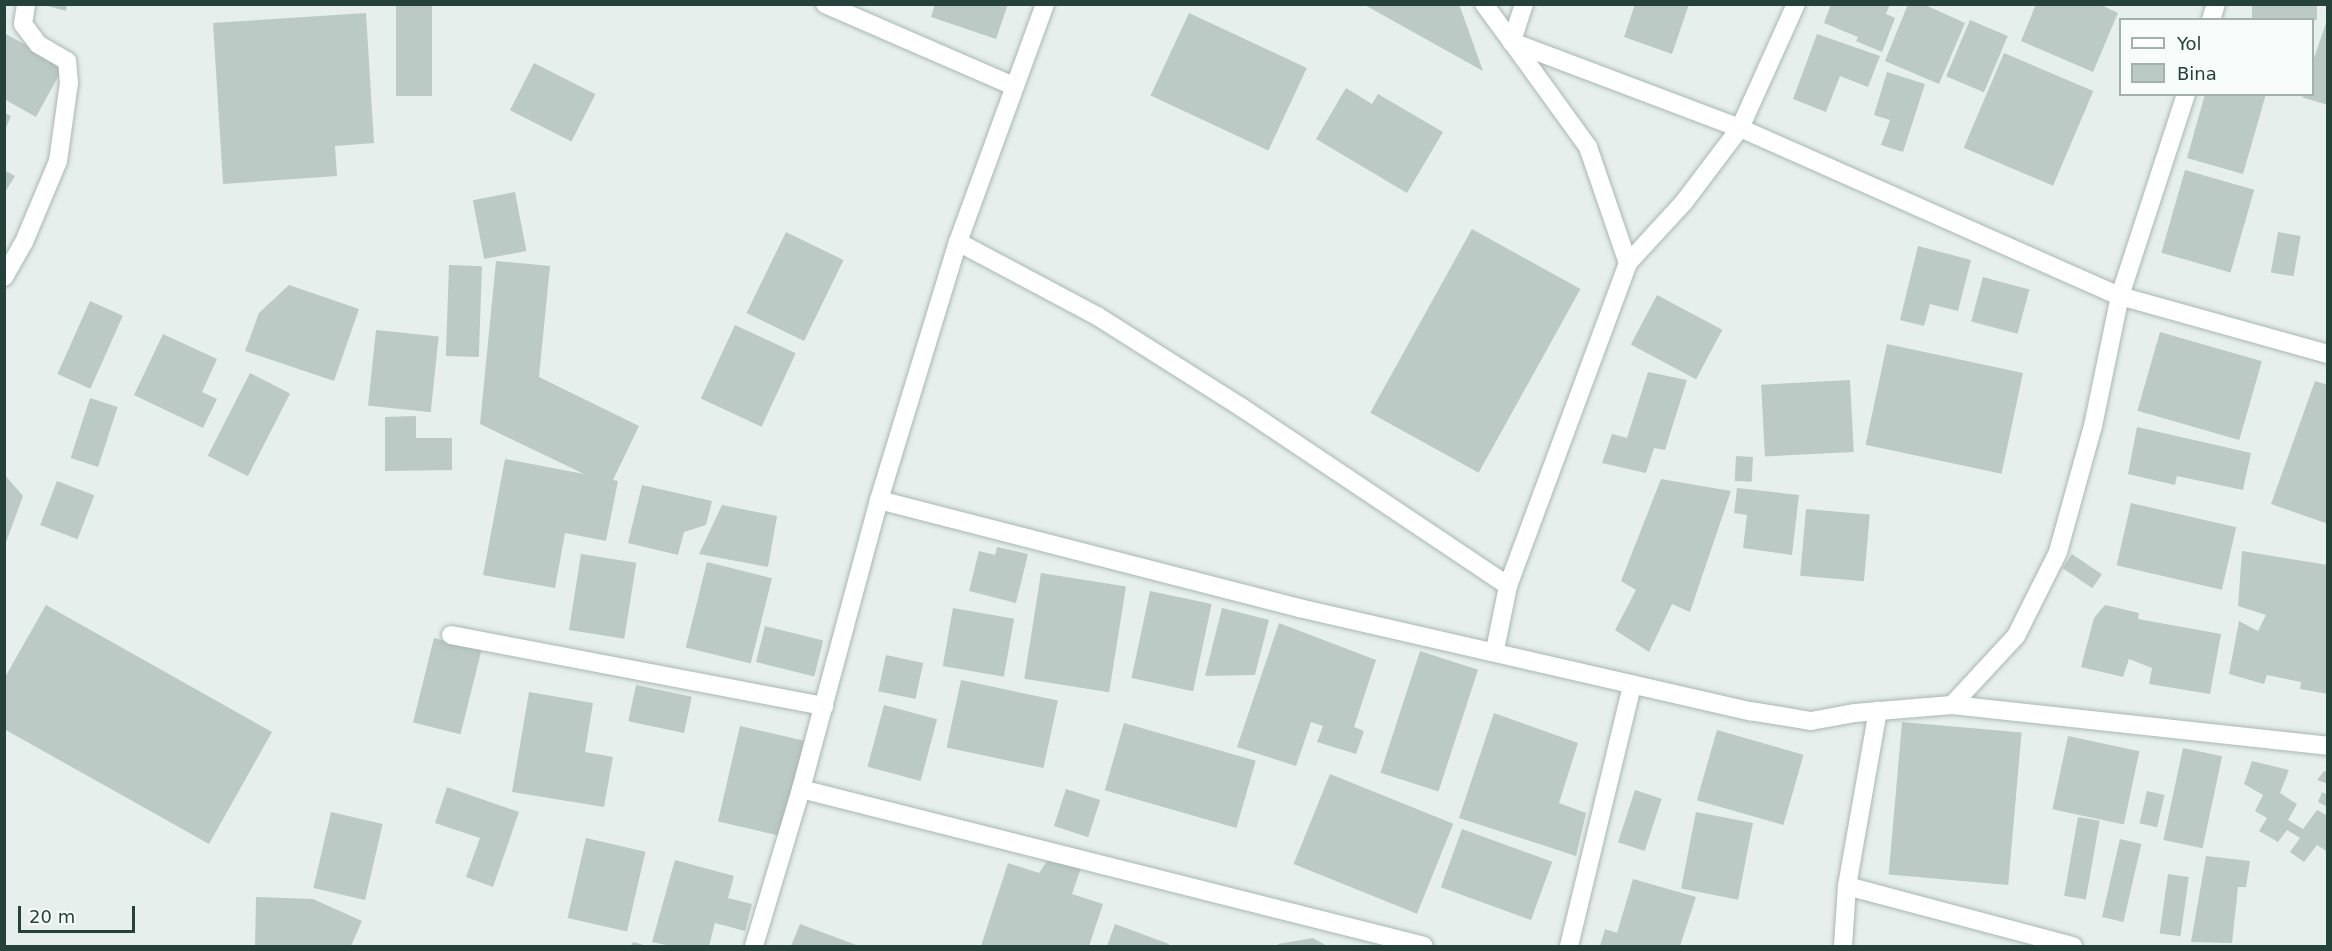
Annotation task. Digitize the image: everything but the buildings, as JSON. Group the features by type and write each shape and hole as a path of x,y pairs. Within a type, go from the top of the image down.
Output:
{"street":[{"path":"4,277 24,242 58,161 69,83 67,61 38,44 23,24 26,4"},
{"path":"825,4 1014,86"},
{"path":"754,946 801,789 879,500 958,242 1045,4"},
{"path":"1484,4 1588,147 1628,263"},
{"path":"1512,42 1524,4"},
{"path":"1495,650 1508,586 1628,263 1684,202 1740,129 1796,4"},
{"path":"1512,42 1740,129 2120,296 2328,354"},
{"path":"1952,705 2016,636 2058,552 2093,426 2120,296 2185,96"},
{"path":"958,242 1096,316 1241,407 1508,586"},
{"path":"879,500 1299,608 1495,650 1632,685 1811,721 1878,711 1952,705 2328,746"},
{"path":"451,635 824,706"},
{"path":"1569,946 1632,685"},
{"path":"1844,946 1846,886 1878,711"},
{"path":"801,789 1424,946"},
{"path":"1846,886 2073,946"}]}
